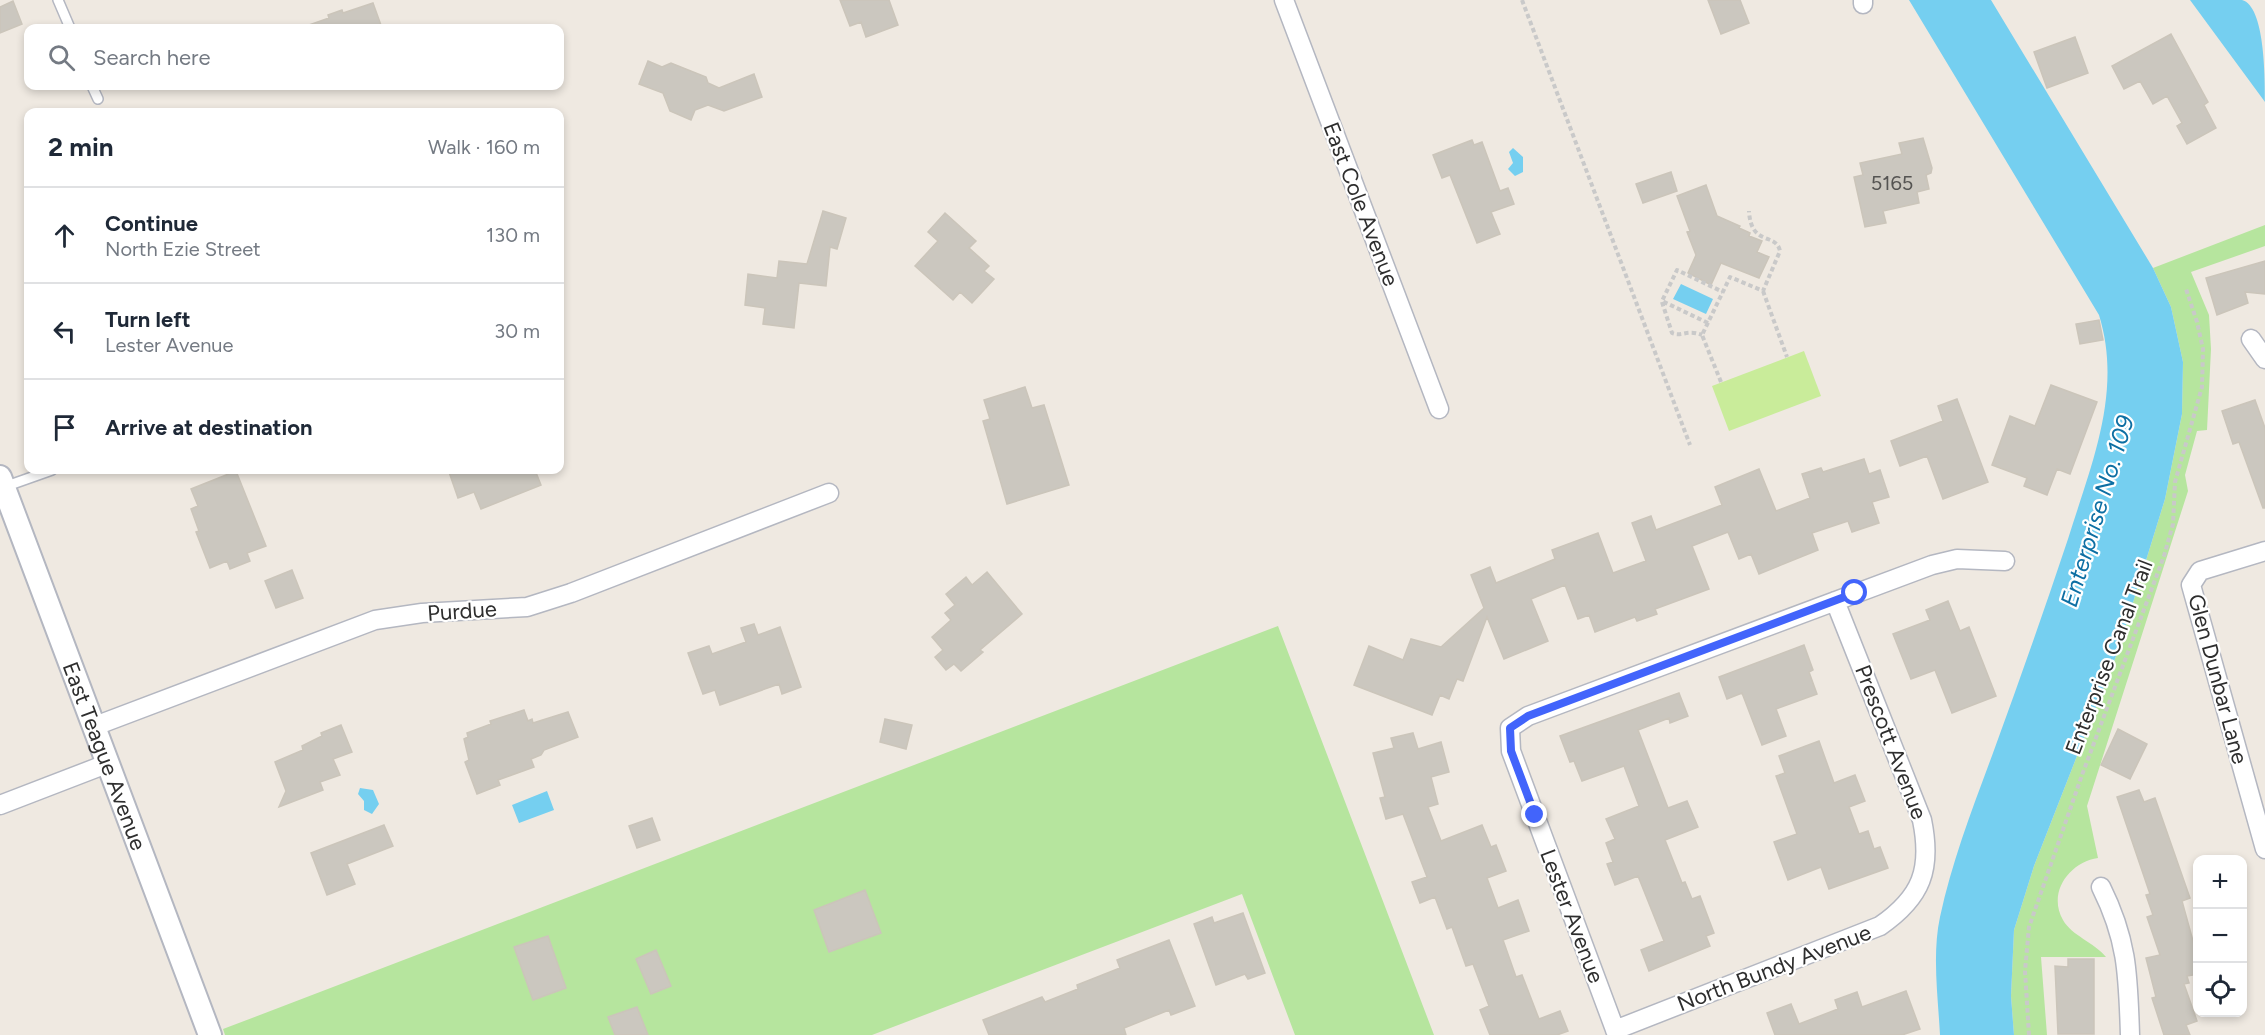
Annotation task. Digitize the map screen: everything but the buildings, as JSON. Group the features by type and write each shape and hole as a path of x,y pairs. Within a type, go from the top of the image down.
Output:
{"street":[{"name":"East Cole Avenue","path":"1284,0 1439,409"},
{"path":"2250,339 2265,359"},
{"name":"East Teague Avenue","path":"2,482 210,1035"},
{"name":"Purdue","path":"94,726 375,620 422,613 527,607 571,593 829,493"},
{"name":"Glen Dunbar Lane","path":"2265,551 2207,568 2193,579 2192,595 2265,849"},
{"path":"1835,601 1932,565 1957,560 2005,561"},
{"name":"Lester Avenue","path":"1616,1032 1511,751 1510,728 1528,716 1835,601"},
{"name":"Prescott Avenue","path":"1835,601 1922,820 1926,855 1919,887"},
{"path":"0,805 109,763"},
{"name":"North Bundy Avenue","path":"1616,1032 1880,926 1910,902 1919,887"},
{"path":"2101,887 2121,930 2126,951 2130,1035"}],"lane":[{"path":"58,0 68,24"},
{"path":"94,90 98,99"},
{"path":"2,482 35,474"}],"path":[{"path":"1522,0 1690,445"},
{"path":"1749,211 1752,229 1780,248 1763,291 1787,357"},
{"path":"1702,335 1689,331 1676,335 1672,333 1662,302 1677,270 1723,292"},
{"path":"1721,382 1702,335 1730,277 1763,291"},
{"name":"Enterprise Canal Trail","path":"2030,1035 2025,971 2029,927 2082,775 2164,556 2173,524 2175,482 2202,387 2203,349 2186,289"},
{"path":"1662,302 1708,323"}],"green space":[{"path":"2265,225 2265,246 2191,272 2209,315 2211,349 2207,430 2197,431 2185,475 2188,491 2087,806 2098,858 2078,865 2070,872 2060,889 2058,899 2059,909 2067,926 2106,957 2041,957 2047,1035 2014,1035 2011,996 2014,930 2034,866 2118,651 2165,499 2182,414 2183,362 2171,307 2153,268"},
{"path":"1804,351 1821,396 1729,431 1712,386"},
{"path":"1278,626 1434,1035 1295,1035 1242,894 872,1035 225,1035 223,1029"}],"water":[{"name":"Enterprise No. 109","path":"1909,0 1991,0 2153,268 2171,307 2183,362 2182,414 2165,499 2118,651 2034,866 2014,930 2011,996 2014,1035 1940,1035 1936,946 1945,896 1963,834 2041,620 2094,456 2106,400 2108,372 2106,344 2099,315"},
{"path":"2190,0 2242,0 2250,5 2259,28 2262,44 2265,102"},
{"path":"1513,148 1523,157 1523,172 1515,176 1508,169 1513,163 1509,152"},
{"path":"1681,284 1713,299 1706,314 1673,299"},
{"path":"360,788 373,790 379,804 372,814 364,810 364,801 358,794"},
{"path":"547,791 554,810 519,823 512,805"}],"route":[{"path":"1535,815 1511,751 1510,728 1528,716 1855,593"}]}
